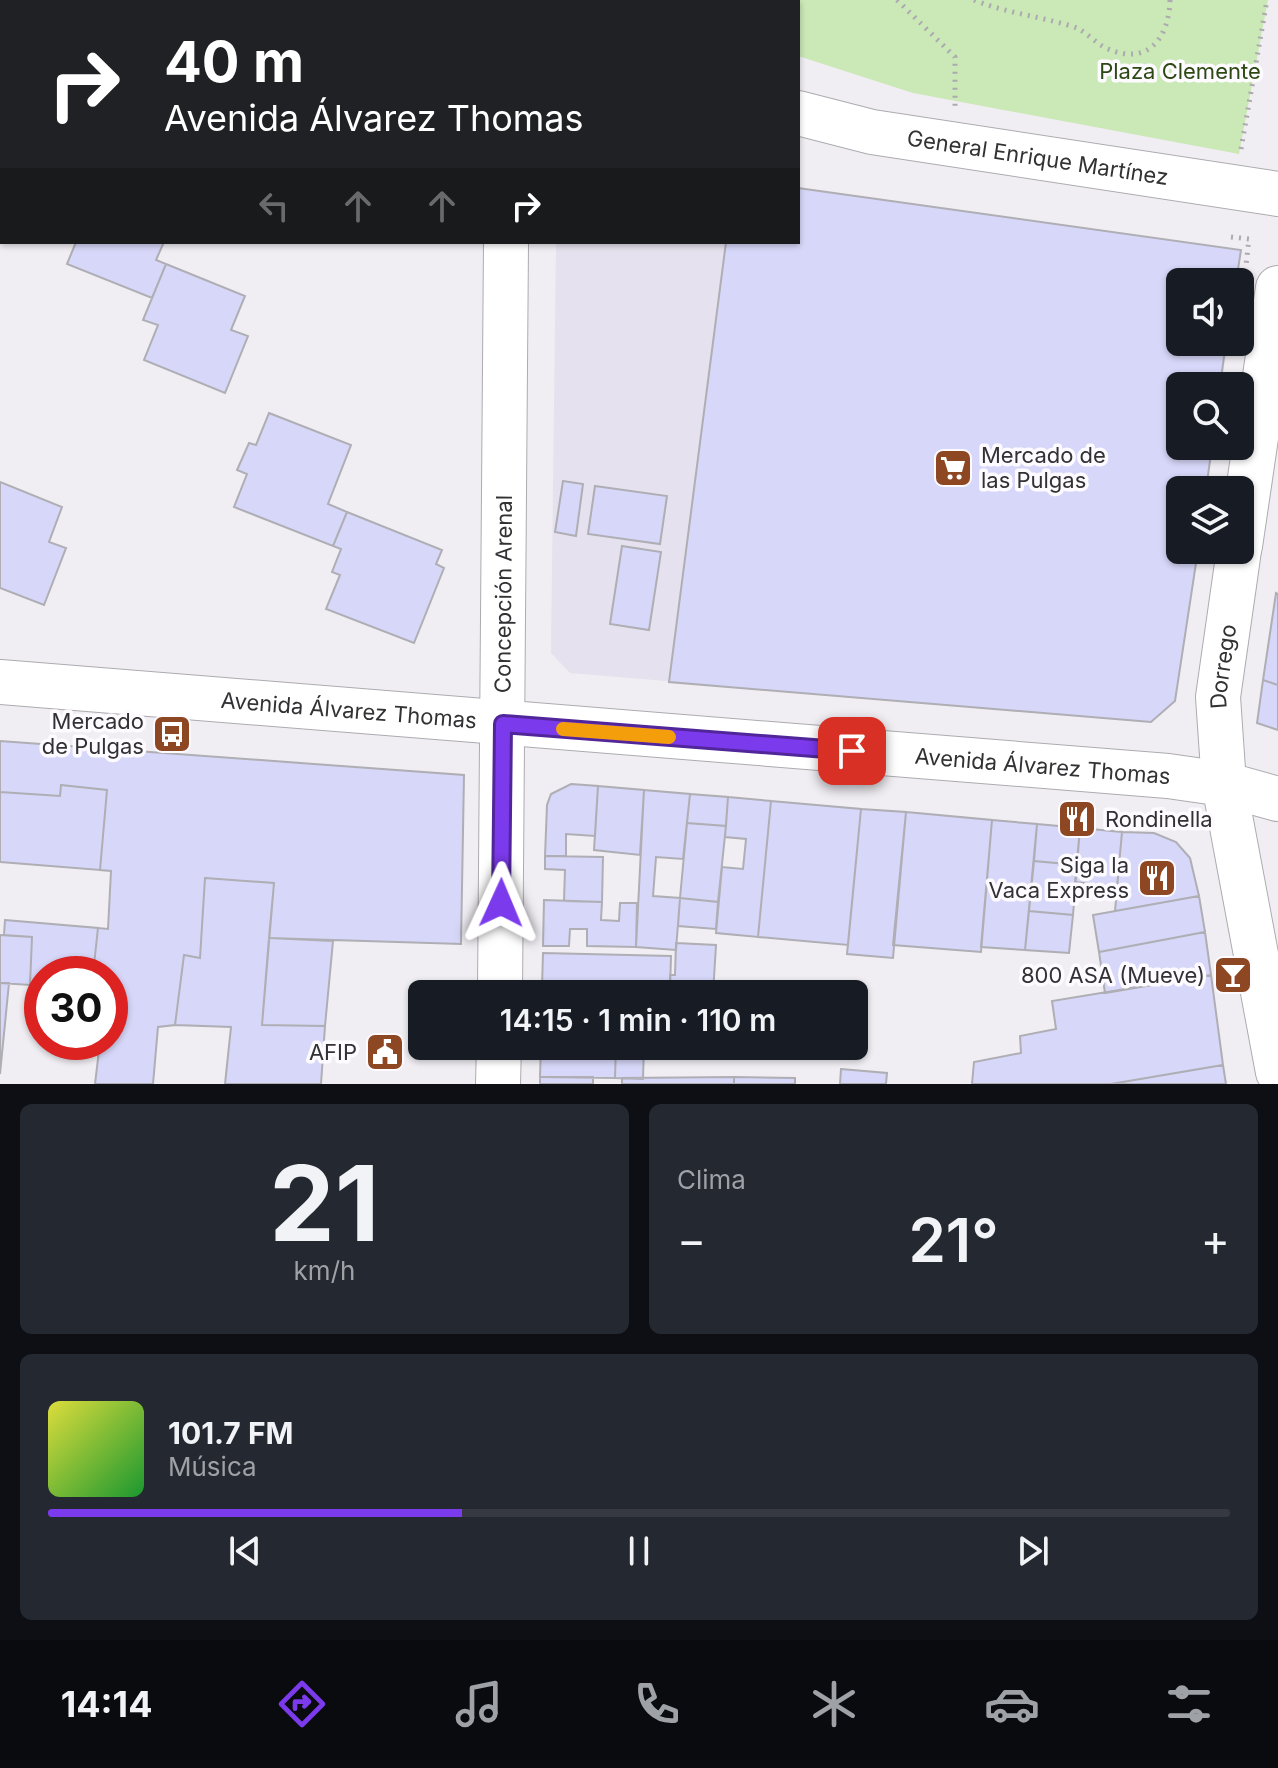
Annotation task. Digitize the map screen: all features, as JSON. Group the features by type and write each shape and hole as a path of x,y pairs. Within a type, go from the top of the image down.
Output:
{"street":[{"name":"General Enrique Martínez","path":"800,114 872,132 1278,194"},
{"name":"Concepción Arenal","path":"500,980 506,244"},
{"name":"Dorrego","path":"1251,476 1278,288"},
{"name":"Dorrego","path":"1238,564 1218,697 1224,784 1278,1072"},
{"name":"Avenida Álvarez Thomas","path":"0,682 1168,776 1224,784 1278,799"},
{"path":"498,1084 499,1060"}],"path":[{"path":"897,0 955,57 957,143"},
{"path":"974,0 1007,12 1077,28 1107,49 1132,55 1147,53 1161,37 1167,26 1170,0"},
{"path":"1241,151 1267,0"}],"shaded area":[{"name":"Mercado de las Pulgas","path":"891,203 1241,250 1238,268 1166,268 1166,356 1226,356 1223,372 1166,372 1166,460 1210,460 1208,476 1166,476 1166,564 1195,564 1175,701 1151,722 570,673 551,653 556,244 800,244 800,241"}],"green space":[{"name":"Plaza Clemente","path":"800,0 1268,0 1239,154 913,93 800,57"}],"building":[{"name":"Mercado de las Pulgas","path":"800,188 1241,250 1238,268 1166,268 1166,356 1224,356 1222,372 1166,372 1166,460 1210,460 1208,476 1166,476 1166,564 1196,564 1175,701 1151,722 669,682 726,244 800,244"},
{"path":"75,244 163,244 156,260 166,264 152,298 67,264"},
{"path":"166,264 245,296 231,330 248,336 225,393 144,360 158,325 143,320"},
{"path":"269,413 351,445 328,504 347,512 333,546 234,507 247,474 237,470 249,443 256,445"},
{"path":"563,481 583,484 576,536 555,532"},
{"path":"0,482 62,507 49,542 66,548 44,605 0,588"},
{"path":"595,486 667,496 660,544 588,534"},
{"path":"347,512 442,550 436,564 444,568 414,643 326,609 340,575 332,572 341,549 333,546"},
{"path":"622,546 661,552 649,630 610,624"},
{"path":"1278,594 1278,685 1263,680"},
{"path":"1263,680 1278,685 1278,730 1257,723"},
{"path":"0,741 464,775 461,944 269,938 274,883 205,878 200,958 184,955 175,1025 158,1027 153,1084 95,1084 98,1060 128,1060 128,956 95,956 98,928 108,929 111,871 100,870 107,790 61,785 60,796 0,792"},
{"path":"571,784 598,786 595,836 566,834 566,856 545,856 547,805 551,794"},
{"path":"61,785 107,790 100,870 0,862 0,792 60,796"},
{"path":"598,786 644,790 640,855 594,850"},
{"path":"644,790 690,794 683,859 656,857 653,896 680,898 676,950 636,947"},
{"path":"690,794 728,797 726,826 687,823"},
{"path":"728,797 771,801 758,937 716,933 722,867 743,869 746,839 725,837"},
{"path":"771,801 861,809 848,945 758,937"},
{"path":"861,809 906,812 893,958 847,954"},
{"path":"906,812 992,820 981,952 893,945"},
{"path":"992,820 1037,824 1025,950 981,947"},
{"path":"687,823 726,826 718,902 680,898"},
{"path":"1037,824 1080,828 1077,865 1034,861"},
{"path":"1080,828 1122,832 1117,887 1075,882"},
{"name":"Siga la Vaca Express","path":"1122,832 1154,833 1176,842 1190,858 1199,896 1115,911"},
{"path":"545,856 603,857 602,902 564,901 565,870 545,869"},
{"path":"1034,861 1077,865 1073,915 1029,911"},
{"path":"205,878 274,883 262,1025 325,1026 321,1084 225,1084 231,1027 175,1025 184,955 200,958"},
{"path":"1199,896 1205,932 1099,952 1093,915"},
{"path":"680,898 718,902 716,929 678,926"},
{"path":"544,900 602,902 601,920 619,921 620,903 637,903 636,947 587,946 587,929 570,929 569,946 543,946"},
{"path":"1029,911 1073,915 1069,953 1025,950"},
{"path":"5,920 98,928 95,956 31,956 32,937 4,935"},
{"path":"1205,932 1211,975 1105,993 1099,952"},
{"path":"0,935 32,937 31,956 24,956 24,985 0,983"},
{"path":"269,938 333,941 325,1026 262,1025"},
{"path":"676,943 716,945 714,980 670,980 670,975 675,975"},
{"path":"543,953 671,956 670,980 542,980"},
{"path":"1211,975 1223,1065 1111,1084 972,1084 974,1062 1021,1053 1020,1036 1056,1029 1052,1001"},
{"path":"0,983 9,983 0,1074"},
{"path":"541,1060 616,1060 615,1078 540,1077"},
{"path":"616,1060 644,1060 643,1079 615,1078"},
{"path":"1223,1065 1226,1084 1111,1084"},
{"path":"841,1069 887,1073 886,1084 840,1084"},
{"path":"540,1077 593,1077 593,1084 540,1084"},
{"path":"734,1077 795,1078 795,1084 734,1084"},
{"path":"734,1077 734,1084 622,1084 622,1078"}],"slow traffic":[{"path":"563,729 669,737"}],"place":[{"name":"Mercado de las Pulgas","path":"953,468"},
{"name":"Mercado de Pulgas","path":"172,734"},
{"name":"Rondinella","path":"1077,819"},
{"name":"Siga la Vaca Express","path":"1157,878"},
{"name":"800 ASA (Mueve)","path":"1233,975"},
{"name":"AFIP","path":"385,1052"}],"route":[{"path":"501,903 503,724 852,751"}]}
